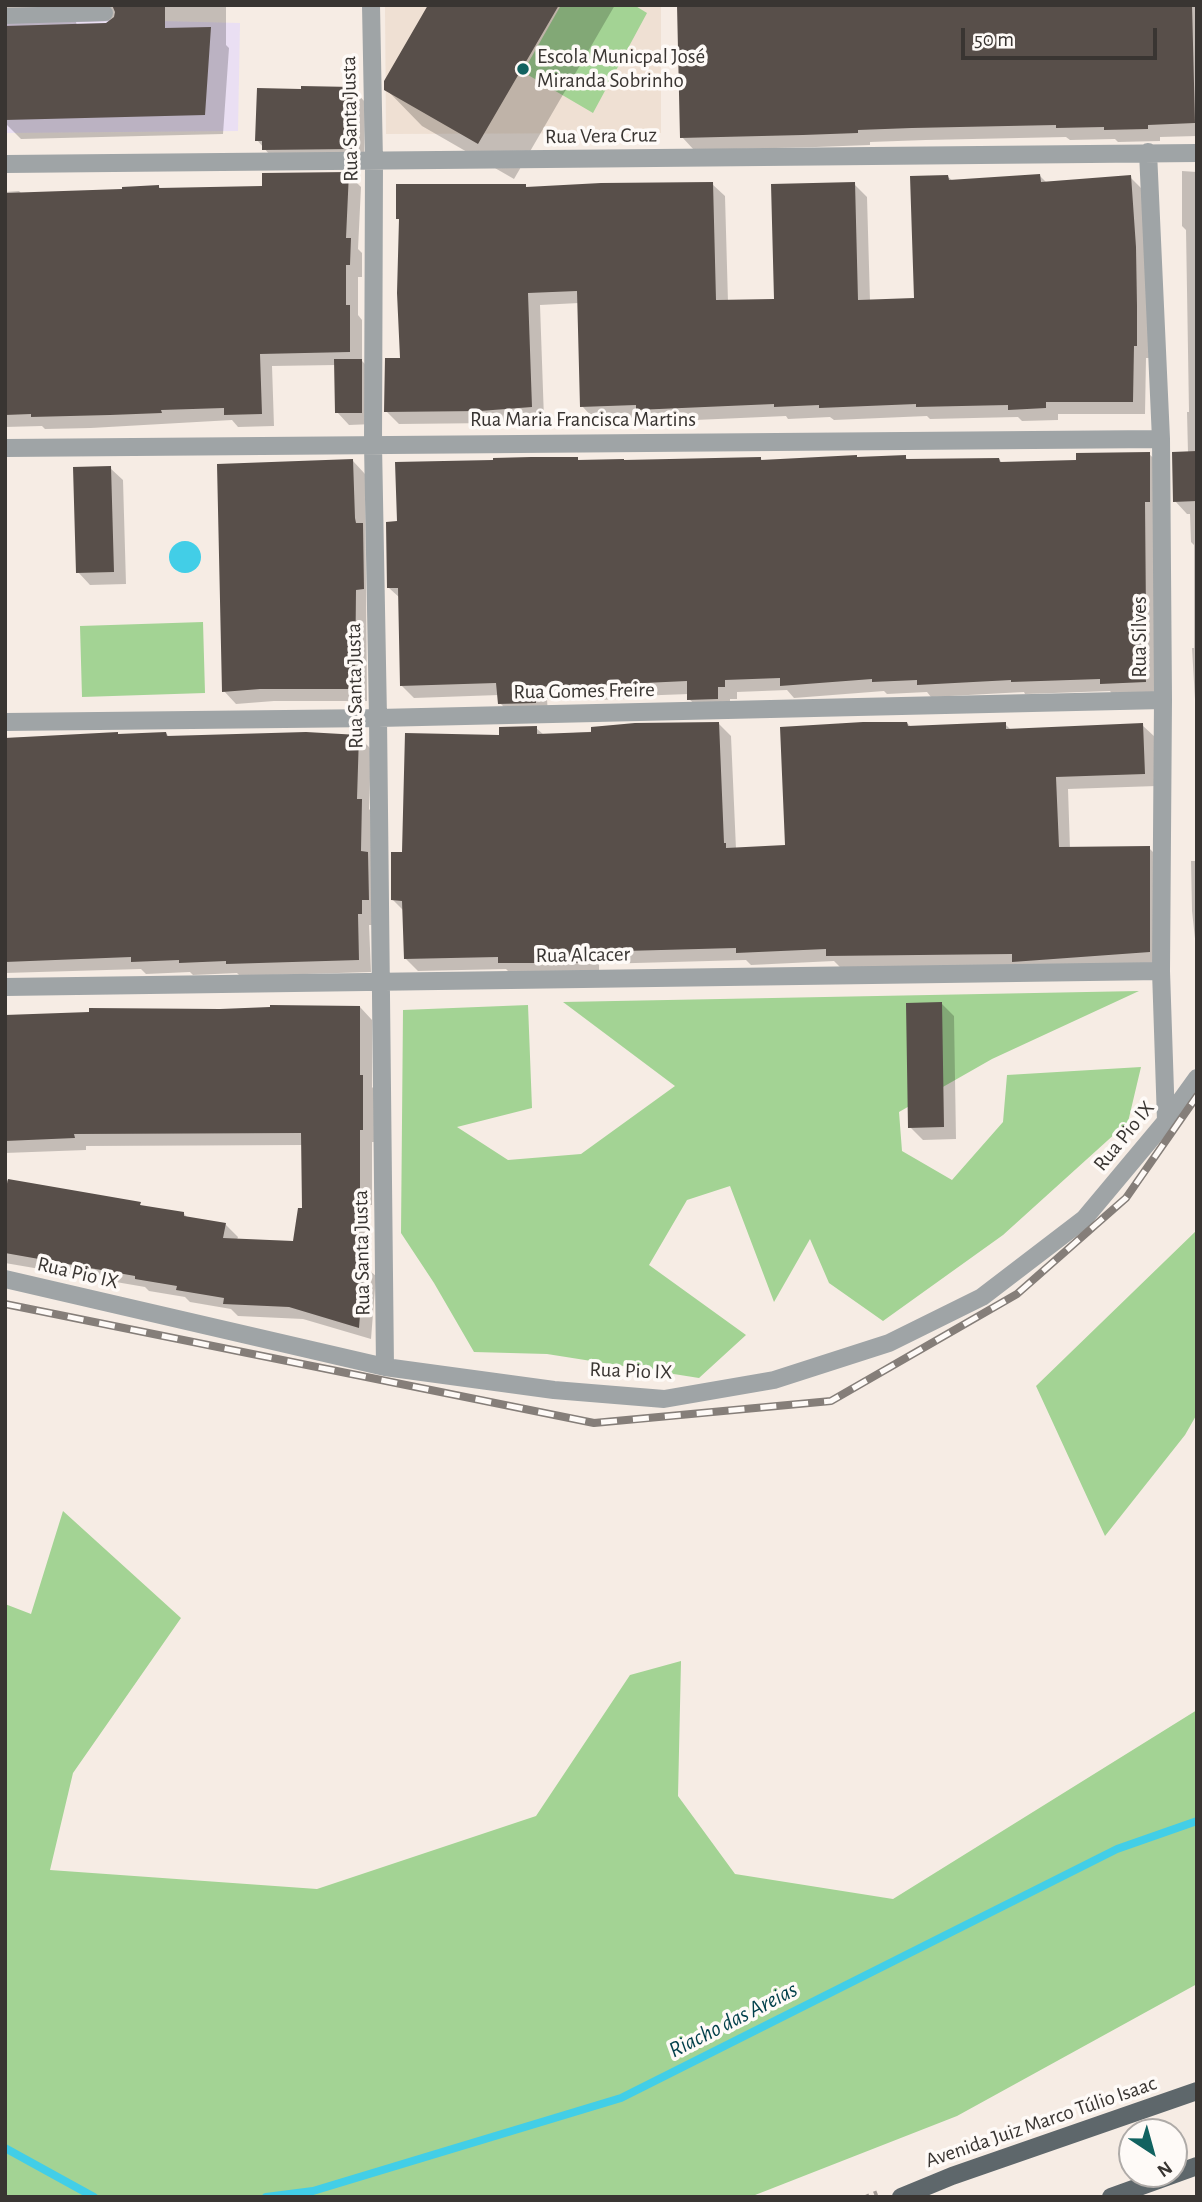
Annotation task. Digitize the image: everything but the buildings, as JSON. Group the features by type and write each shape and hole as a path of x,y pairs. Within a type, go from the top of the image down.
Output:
{"main road":[{"name":"Avenida Juiz Marco Túlio Isaac","path":"901,2197 952,2176 1197,2091"},
{"path":"1111,2197 1197,2166"}],"street":[{"name":"Rua Santa Justa","path":"371,5 374,162 373,444 386,1367"},
{"name":"Rua Silves","path":"1148,152 1161,439 1161,971 1166,1121"},
{"name":"Rua Vera Cruz","path":"5,164 1197,153"},
{"name":"Rua Maria Francisca Martins","path":"5,448 1161,439"},
{"name":"Rua Gomes Freire","path":"5,722 378,718 1163,700"},
{"name":"Rua Alcacer","path":"5,987 1161,971"},
{"name":"Rua Pio IX","path":"5,1279 386,1367 554,1390 664,1399 774,1380 889,1343 982,1297 1084,1219 1166,1121 1197,1078"}],"lane":[{"path":"5,16 105,13"}],"shaded area":[{"name":"Escola Municpal José Miranda Sobrinho","path":"385,5 661,5 661,133 386,134"},
{"path":"5,17 240,23 238,131 5,133"}],"green space":[{"path":"561,5 634,5 647,13 593,113 523,72"},
{"path":"203,622 205,693 82,697 80,626"},
{"path":"1139,991 992,1059 899,1112 902,1151 952,1180 1003,1122 1007,1075 1141,1067 1128,1122 1003,1235 883,1321 829,1283 810,1239 774,1302 730,1186 687,1200 649,1265 746,1335 699,1378 547,1354 474,1352 401,1233 403,1010 528,1005 532,1108 457,1127 508,1160 581,1154 675,1086 563,1002"},
{"path":"1197,1230 1197,1414 1185,1435 1105,1536 1036,1386"},
{"path":"63,1511 181,1618 73,1773 50,1870 317,1889 536,1816 630,1675 681,1661 678,1796 735,1874 893,1899 1197,1710 1197,1984 957,2116 750,2197 5,2197 5,1604 31,1614"}],"water":[{"path":"185,541 197,545 201,557 197,569 185,573 173,569 169,557 173,545"}],"waterway":[{"name":"Riacho das Areias","path":"266,2197 313,2191 621,2098 1117,1849 1197,1821"},
{"name":"Riacho das Areias","path":"5,2148 94,2197"}],"railway":[{"path":"5,1304 594,1423 831,1401 1017,1294 1126,1198 1197,1096"}],"place":[{"name":"Escola Municpal José Miranda Sobrinho","path":"523,69"}]}
